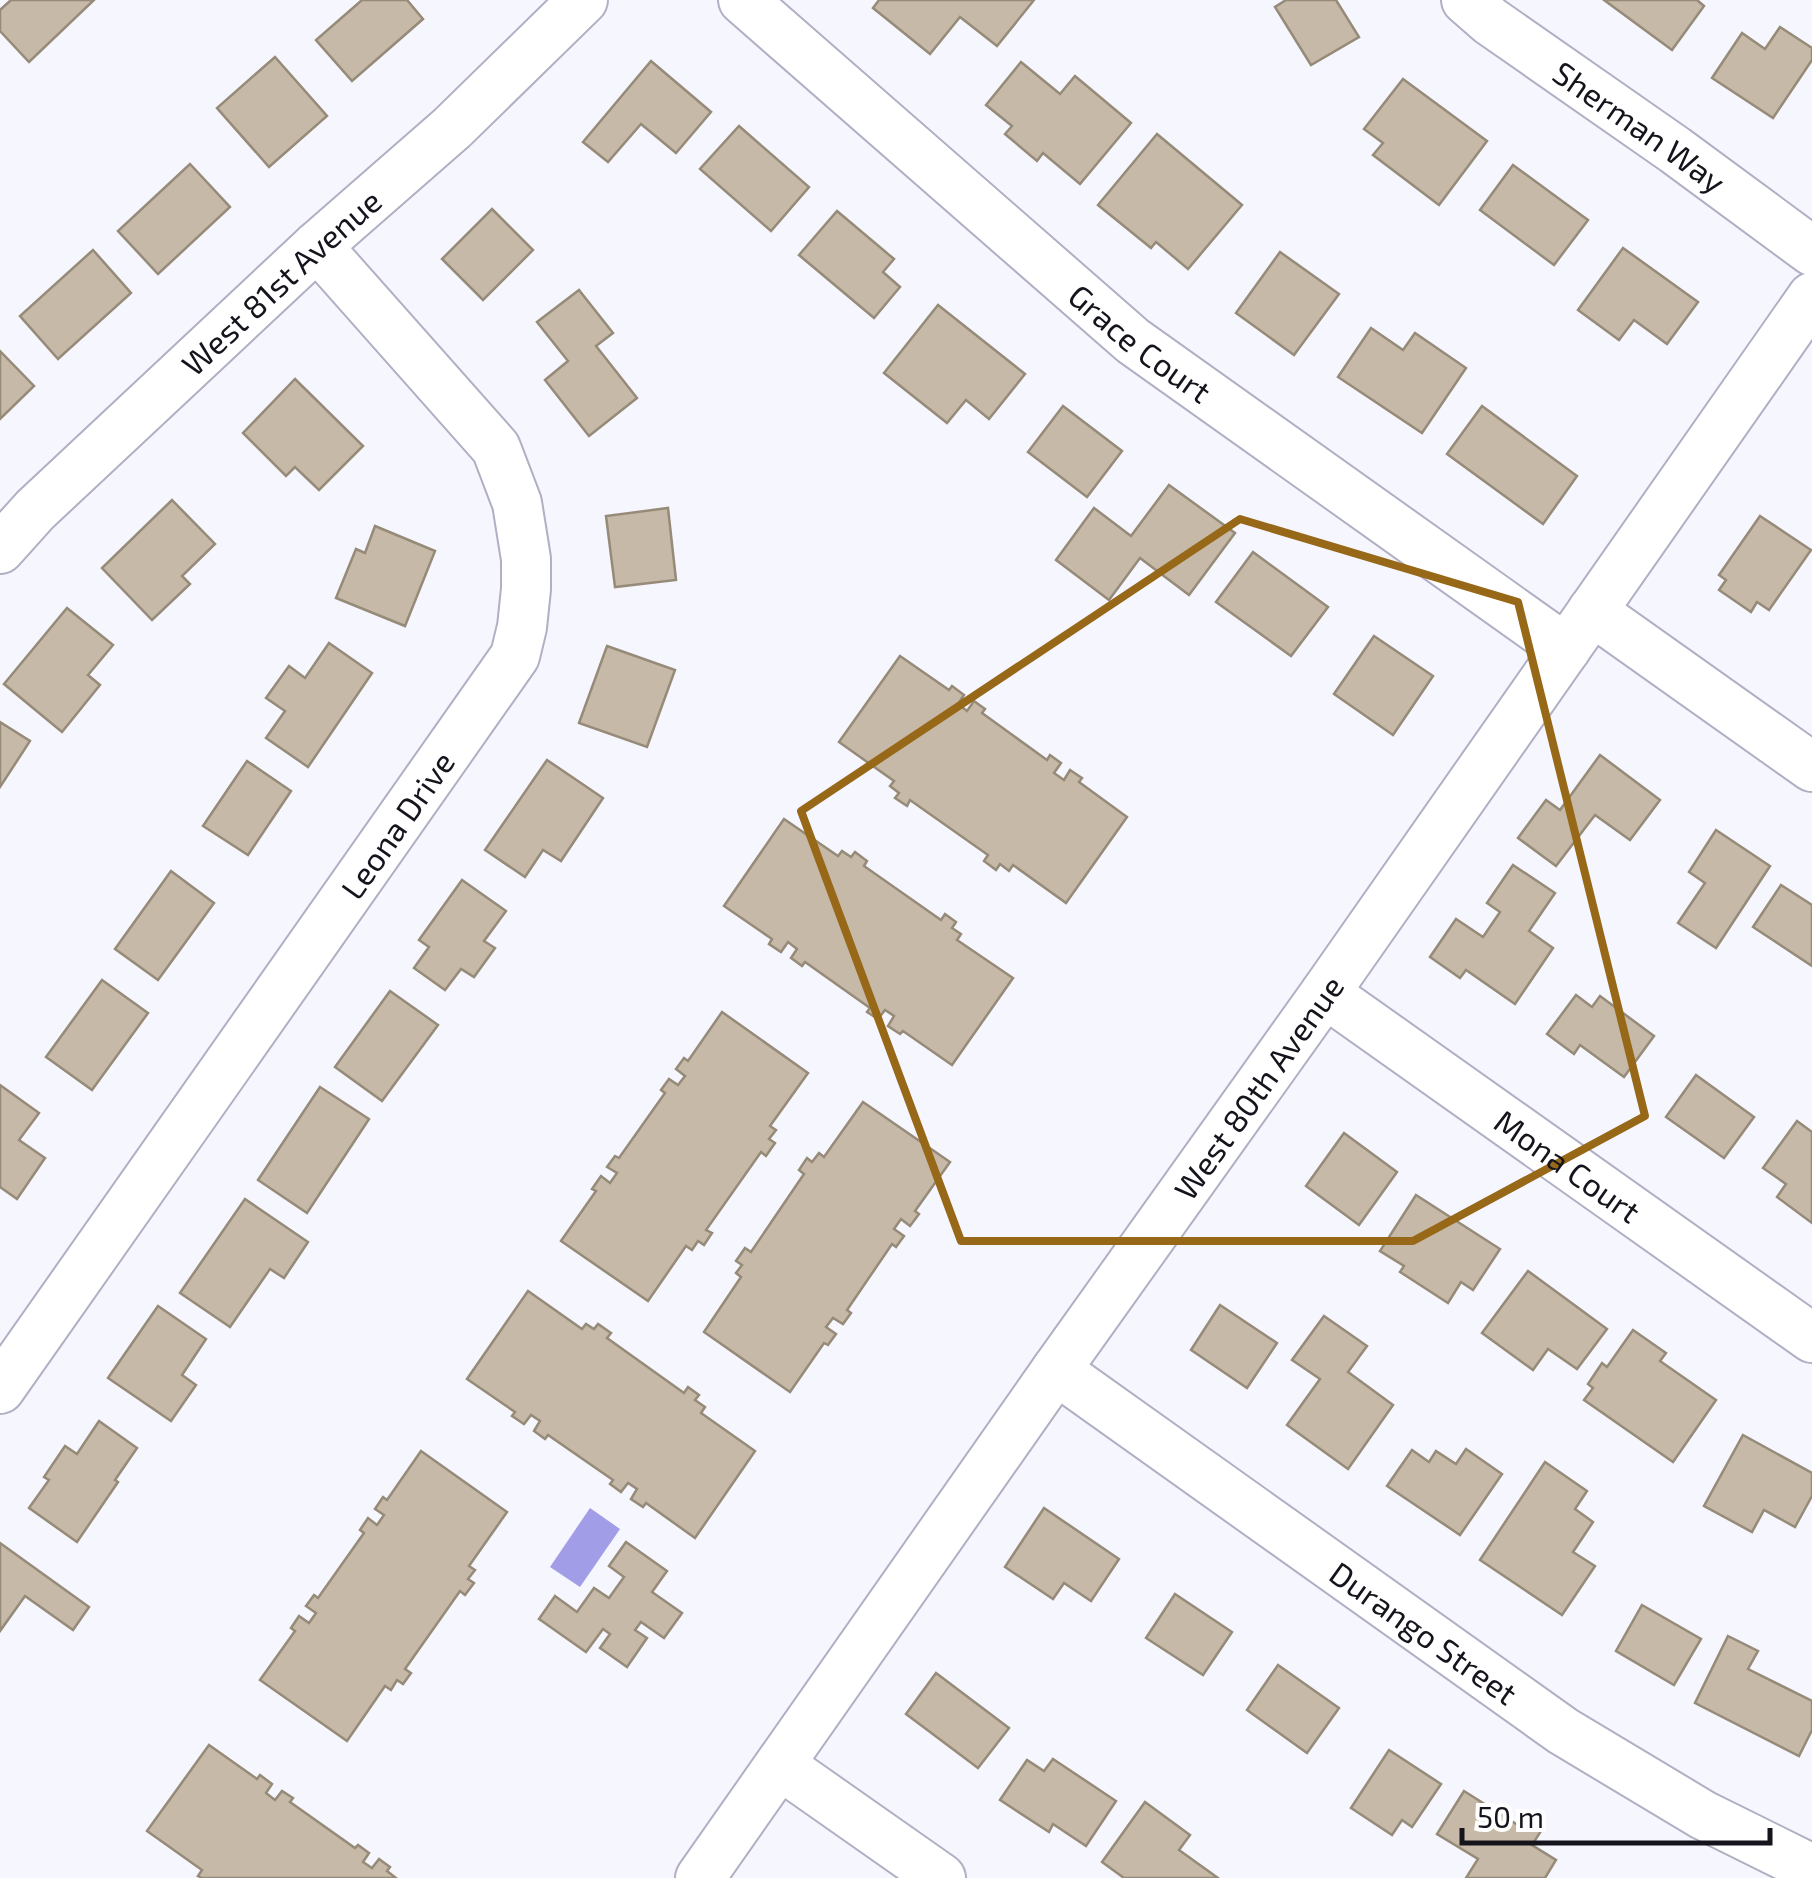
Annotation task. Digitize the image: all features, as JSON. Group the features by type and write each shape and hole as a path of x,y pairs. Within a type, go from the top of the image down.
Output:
{"street":[{"name":"Grace Court","path":"743,0 1133,341 1579,630 1812,766"},
{"name":"Sherman Way","path":"1466,0 1812,251"},
{"name":"West 81st Avenue","path":"0,549 34,510 318,246 452,128 573,10"},
{"name":"Leona Drive","path":"0,1389 515,656 522,627 526,560 517,503 496,448 318,246"},
{"name":"West 80th Avenue","path":"700,1878 1812,296"},
{"name":"Mona Court","path":"1325,993 1812,1338"},
{"name":"Durango Street","path":"1056,1370 1563,1731 1703,1815 1812,1868"},
{"path":"780,1765 941,1878"}],"highlighted area":[{"path":"1240,519 1518,602 1645,1116 1413,1241 961,1241 801,811"}],"shaded area":[{"path":"590,1508 620,1529 580,1587 550,1567"}],"building":[{"path":"11,0 94,0 29,62 0,31 0,10"},
{"path":"362,0 407,0 423,19 352,81 316,40"},
{"path":"879,0 1034,0 997,46 960,17 930,54 873,8"},
{"path":"1286,0 1336,0 1359,37 1311,65 1275,7"},
{"path":"1604,0 1697,0 1704,6 1672,50"},
{"path":"1780,27 1812,48 1812,60 1773,118 1712,78 1742,33 1765,49"},
{"path":"275,57 327,116 269,167 217,108"},
{"path":"651,61 711,112 676,153 641,124 608,162 583,142"},
{"path":"1021,62 1060,94 1075,76 1131,123 1080,184 1043,153 1037,161 1005,134 1012,126 986,105"},
{"path":"1403,79 1487,141 1439,205 1373,155 1383,143 1364,129"},
{"path":"739,126 809,187 771,231 700,169"},
{"path":"1157,134 1242,205 1188,269 1156,242 1151,248 1098,205"},
{"path":"190,164 230,207 158,274 118,231"},
{"path":"1513,165 1588,220 1554,265 1480,210"},
{"path":"492,209 533,250 483,300 442,259"},
{"path":"837,211 894,259 883,272 900,287 874,318 799,255"},
{"path":"1623,248 1698,302 1667,344 1634,320 1619,340 1578,310"},
{"path":"93,250 131,293 58,359 20,316"},
{"path":"1280,252 1339,294 1294,355 1236,313"},
{"path":"579,290 613,333 596,346 637,398 589,436 545,380 568,361 537,322"},
{"path":"938,305 1025,374 989,419 966,400 947,423 884,373"},
{"path":"1371,328 1403,350 1415,333 1466,368 1422,433 1338,377"},
{"path":"0,351 34,386 0,419"},
{"path":"295,379 363,446 319,490 295,467 286,476 243,433"},
{"path":"1063,406 1122,451 1087,497 1028,452"},
{"path":"1482,406 1577,476 1543,524 1447,454"},
{"path":"1169,485 1235,533 1189,595 1140,558 1109,600 1056,560 1094,508 1131,536"},
{"path":"172,500 215,544 182,576 190,584 152,620 102,568"},
{"path":"668,508 676,580 615,587 606,516"},
{"path":"1760,516 1811,550 1769,610 1757,602 1751,612 1719,590 1726,580 1719,575"},
{"path":"375,526 435,551 405,626 336,598 356,549 365,553"},
{"path":"1253,552 1328,607 1291,656 1216,602"},
{"path":"67,608 113,645 88,675 100,685 62,732 4,684"},
{"path":"1374,636 1433,676 1393,735 1334,694"},
{"path":"329,643 372,673 308,767 266,738 285,711 266,698 289,666 305,678"},
{"path":"607,646 675,670 647,747 579,723"},
{"path":"900,656 949,690 952,686 964,695 958,704 967,711 974,701 985,709 982,713 1047,760 1050,755 1061,763 1054,773 1064,780 1070,770 1082,778 1079,782 1127,817 1066,903 1013,865 1009,871 1000,864 996,870 984,861 988,855 910,800 907,806 895,798 899,793 890,786 894,781 839,742"},
{"path":"0,722 30,741 0,787"},
{"path":"1600,755 1660,800 1630,840 1595,815 1556,866 1518,838 1546,800 1560,810"},
{"path":"547,760 603,798 561,861 543,850 525,877 485,850"},
{"path":"247,761 291,791 248,855 203,826"},
{"path":"784,819 838,856 842,851 851,857 855,852 867,861 864,866 941,920 945,914 956,922 952,928 961,934 957,940 1013,978 952,1065 903,1031 900,1034 888,1026 894,1016 885,1010 878,1019 867,1012 870,1008 805,962 802,966 791,958 797,949 788,942 781,952 769,944 772,939 724,906"},
{"path":"1716,830 1770,866 1716,948 1678,923 1705,883 1689,872"},
{"path":"1513,865 1555,893 1529,931 1553,948 1515,1004 1466,970 1460,978 1430,957 1456,919 1483,937 1500,912 1487,903"},
{"path":"171,871 214,903 158,980 115,949"},
{"path":"462,880 506,911 484,941 495,948 474,977 461,969 445,990 414,968 429,947 419,940"},
{"path":"1781,885 1812,905 1812,966 1753,927"},
{"path":"102,980 148,1013 92,1090 46,1057"},
{"path":"390,991 438,1025 382,1101 335,1067"},
{"path":"1576,995 1592,1007 1600,996 1654,1036 1624,1077 1580,1045 1574,1054 1547,1034"},
{"path":"722,1012 808,1073 770,1126 776,1130 769,1139 775,1143 766,1156 761,1152 706,1230 712,1233 704,1245 698,1241 692,1250 686,1246 648,1301 561,1241 596,1191 592,1189 601,1176 610,1183 617,1173 607,1167 615,1156 619,1158 665,1093 661,1090 669,1079 678,1085 685,1076 676,1069 684,1058 688,1061"},
{"path":"1696,1075 1754,1117 1724,1158 1666,1117"},
{"path":"0,1085 39,1113 19,1140 45,1158 17,1199 0,1187"},
{"path":"320,1087 369,1119 307,1213 258,1180"},
{"path":"863,1102 950,1162 915,1211 919,1214 910,1226 901,1219 894,1229 904,1236 896,1247 892,1244 847,1310 851,1313 843,1324 833,1318 826,1327 836,1334 828,1345 824,1343 790,1392 704,1332 741,1277 736,1273 742,1265 736,1261 745,1248 751,1252 804,1174 799,1170 807,1158 812,1162 819,1153 824,1157"},
{"path":"1797,1121 1812,1132 1812,1223 1777,1197 1786,1184 1763,1168"},
{"path":"1344,1133 1397,1172 1359,1225 1306,1186"},
{"path":"1416,1195 1500,1249 1473,1290 1461,1282 1448,1303 1400,1272 1404,1266 1380,1251"},
{"path":"245,1199 308,1242 284,1278 270,1269 230,1327 180,1293"},
{"path":"1528,1271 1607,1329 1577,1369 1548,1349 1533,1370 1482,1333"},
{"path":"528,1291 582,1329 586,1324 594,1329 598,1324 611,1333 607,1338 684,1393 688,1387 699,1395 695,1400 705,1407 701,1413 755,1451 695,1538 646,1503 643,1507 631,1499 637,1489 628,1483 621,1492 610,1484 613,1480 548,1435 545,1439 534,1431 540,1421 531,1415 524,1424 512,1416 515,1412 467,1379"},
{"path":"1220,1305 1277,1343 1247,1388 1191,1350"},
{"path":"158,1306 206,1339 182,1375 196,1385 171,1421 108,1378"},
{"path":"1324,1316 1367,1346 1348,1372 1393,1405 1348,1469 1287,1425 1320,1379 1292,1360"},
{"path":"1633,1330 1666,1353 1660,1361 1716,1400 1673,1462 1584,1400 1593,1388 1588,1384 1602,1363 1607,1367"},
{"path":"99,1421 137,1448 77,1542 29,1508 49,1480 44,1477 65,1446 77,1454"},
{"path":"1743,1435 1812,1473 1812,1496 1795,1527 1764,1510 1752,1532 1704,1506"},
{"path":"1466,1449 1502,1474 1460,1535 1387,1486 1412,1450 1429,1462 1436,1451 1456,1464"},
{"path":"421,1451 507,1512 469,1566 475,1570 468,1579 474,1583 465,1595 460,1591 405,1669 411,1673 403,1684 397,1680 391,1690 385,1686 347,1741 260,1680 295,1631 291,1628 299,1616 309,1623 316,1613 306,1606 314,1595 318,1598 364,1533 360,1530 368,1518 377,1525 384,1515 375,1509 383,1497 387,1500"},
{"path":"1545,1462 1587,1491 1575,1509 1593,1522 1573,1552 1595,1566 1562,1615 1480,1560"},
{"path":"1044,1508 1119,1559 1091,1601 1064,1583 1053,1599 1005,1567"},
{"path":"626,1542 667,1571 652,1592 682,1613 664,1638 641,1622 635,1630 647,1638 627,1667 600,1648 610,1634 603,1629 586,1652 539,1619 555,1596 577,1612 594,1588 609,1598 624,1577 609,1566"},
{"path":"0,1543 89,1607 73,1630 25,1596 0,1631"},
{"path":"1175,1594 1232,1632 1203,1675 1146,1638"},
{"path":"1642,1605 1701,1639 1674,1685 1616,1651"},
{"path":"1728,1636 1758,1651 1748,1669 1812,1701 1812,1730 1799,1756 1695,1703"},
{"path":"1278,1665 1339,1708 1307,1753 1247,1710"},
{"path":"936,1673 1009,1728 978,1768 906,1714"},
{"path":"209,1745 257,1779 260,1775 272,1784 266,1793 275,1800 282,1791 293,1798 290,1802 355,1848 358,1845 369,1853 363,1862 372,1868 379,1859 396,1878 198,1876 202,1870 147,1831"},
{"path":"1389,1750 1441,1784 1412,1827 1402,1820 1392,1835 1351,1808"},
{"path":"1053,1759 1116,1801 1086,1846 1053,1824 1049,1832 1000,1800 1027,1760 1044,1771"},
{"path":"1464,1791 1521,1827 1525,1821 1541,1831 1532,1845 1556,1860 1545,1878 1466,1878 1478,1859 1437,1834"},
{"path":"1145,1802 1190,1835 1179,1850 1218,1878 1124,1878 1102,1862"}]}
